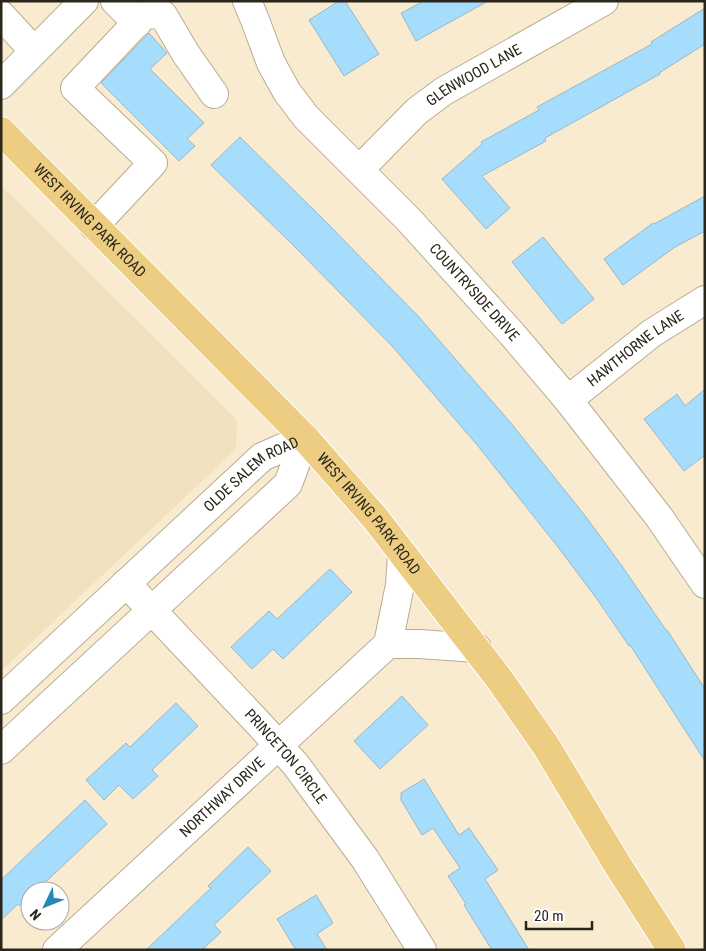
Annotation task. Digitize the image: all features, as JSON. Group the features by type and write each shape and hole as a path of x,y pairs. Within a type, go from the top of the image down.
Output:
{"main road":[{"name":"WEST IRVING PARK ROAD","path":"1,130 305,438 375,518 476,648 546,746 617,864 672,950"}],"street":[{"path":"1,84 84,1"},
{"path":"116,1 137,22"},
{"name":"COUNTRYSIDE DRIVE","path":"247,1 271,63 287,92 306,117 409,220 506,326 568,400 659,517 705,584"},
{"name":"GLENWOOD LANE","path":"358,170 417,111 444,91 604,1"},
{"path":"94,226 153,163 75,88 145,14 164,15 186,54 214,94"},
{"path":"1,15 34,51"},
{"name":"HAWTHORNE LANE","path":"568,400 652,333 705,300"},
{"name":"OLDE SALEM ROAD","path":"1,700 262,457 305,438"},
{"name":"OLDE SALEM ROAD","path":"6,736 152,610 288,484 305,438"},
{"path":"402,554 400,586 388,644 476,648"},
{"name":"PRINCETON CIRCLE","path":"126,584 278,744 301,772 365,859 422,950"},
{"name":"NORTHWAY DRIVE","path":"57,950 388,644"}],"shaded area":[{"path":"1,185 237,420 236,449 1,671"}],"building":[{"path":"339,1 345,1 379,54 344,76 309,20"},
{"path":"424,1 488,1 416,41 401,13"},
{"path":"705,8 705,44 660,74 545,138 546,141 482,176 510,208 486,229 442,179 482,144 481,142 539,110 537,107 652,44 651,42"},
{"path":"149,33 167,53 150,69 204,123 187,139 195,146 179,161 101,83"},
{"path":"240,137 418,316 510,422 586,517 667,630 705,689 705,761 630,645 597,599 478,446 393,347 211,165"},
{"path":"705,196 705,231 675,247 623,285 604,259 653,223"},
{"path":"543,237 594,299 562,324 512,262"},
{"path":"705,389 705,455 684,471 644,419 677,394 685,406"},
{"path":"330,569 352,592 283,659 273,649 252,669 231,647 269,611 277,619"},
{"path":"402,696 428,725 380,769 354,741"},
{"path":"176,703 198,726 152,770 158,776 133,799 119,785 104,800 86,780 126,743 130,747"},
{"path":"424,779 459,835 469,828 498,870 485,879 529,950 492,950 464,905 466,904 448,876 460,868 433,828 422,835 401,800 401,793"},
{"path":"85,800 107,824 47,881 20,881 20,906 18,904 1,920 1,880"},
{"path":"248,847 271,871 214,925 221,932 202,950 146,950 211,888 208,886"},
{"path":"316,895 333,923 317,934 327,950 296,950 277,919"}]}
